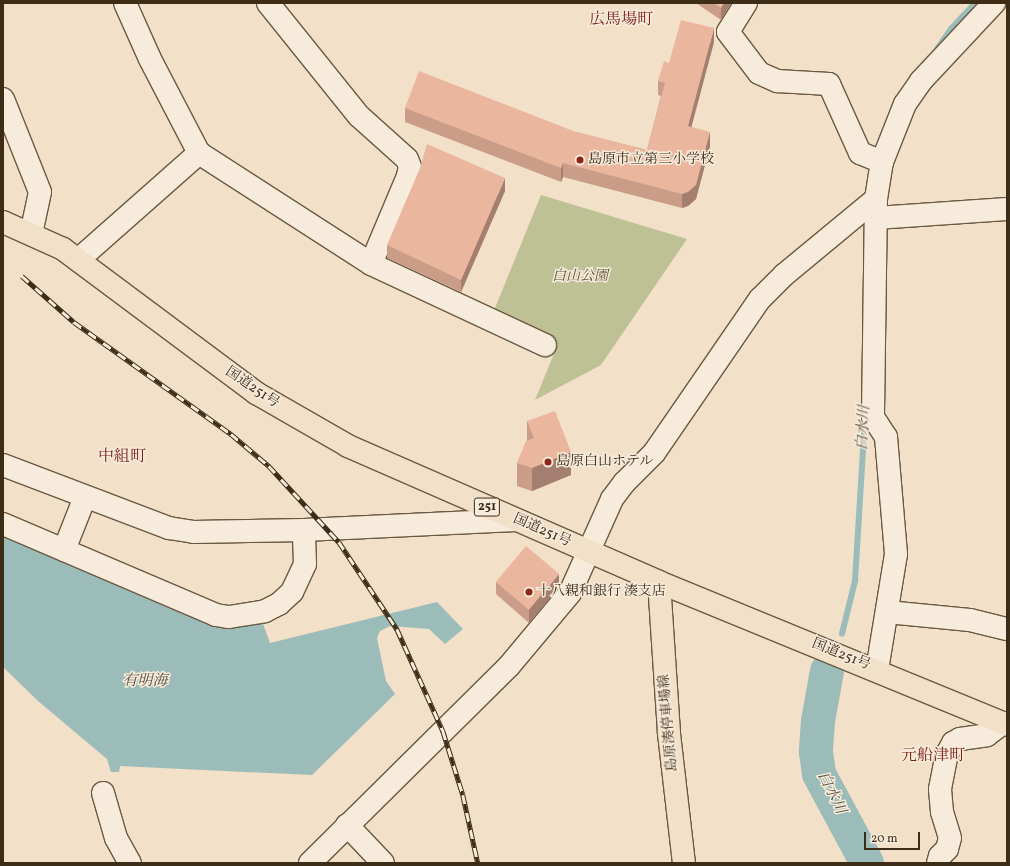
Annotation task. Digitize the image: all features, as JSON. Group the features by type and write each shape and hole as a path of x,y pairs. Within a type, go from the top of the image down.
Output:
{"main road":[{"name":"国道251号","path":"3,222 63,249 256,393 348,446 589,552 1005,724"},
{"name":"島原湊停車場線","path":"660,582 669,734 684,863"}],"street":[{"path":"124,3 150,59 199,152 371,264 545,344"},
{"path":"268,3 360,116 407,159 410,167 408,176 371,264"},
{"path":"746,3 728,32 759,73 777,81 829,84 856,148 868,158 882,162"},
{"path":"877,670 896,554 886,437 873,417 873,207 882,162 905,104 921,80 994,3"},
{"path":"3,99 40,192 31,234"},
{"path":"78,260 199,152"},
{"path":"310,863 509,666 570,593 612,499 624,482 654,453 760,299 784,275 873,207 1007,209"},
{"path":"3,465 169,528 194,532 304,530 516,520"},
{"path":"64,550 85,497"},
{"path":"3,524 216,615 229,617 265,611 279,604 292,592 305,564 304,530"},
{"path":"887,612 970,620 1007,629"},
{"path":"938,863 940,856 947,849 950,838 942,812 940,789 947,754 953,743 960,739 987,735 1005,724"},
{"path":"103,793 116,838 130,863"},
{"path":"347,825 383,863"}],"green space":[{"name":"白山公園","path":"541,195 687,239 601,365 535,400 558,344 493,313"}],"water":[{"name":"有明海","path":"3,528 262,621 270,643 437,602 463,629 445,644 429,629 390,626 380,631 377,638 386,681 395,694 312,775 120,766 119,772 111,772 107,759 38,701 3,667"}],"building":[{"path":"714,3 724,3 721,8"},
{"path":"681,20 714,28 688,126 710,132 696,185 688,192 682,194 563,163 561,168 405,108 419,71 576,132 647,150 665,83 658,81 664,61 669,63"},
{"path":"427,144 505,178 461,280 387,245 420,168"},
{"path":"555,411 571,452 532,468 517,463 526,441 534,438 527,421"},
{"path":"526,546 559,574 529,610 496,582"}],"waterway":[{"name":"白水川","path":"935,52 951,29 975,3"},
{"name":"白水川","path":"842,634 855,581 865,419"},
{"name":"白水川","path":"827,671 818,721 816,752 819,774 867,863"}],"railway":[{"path":"22,276 74,322 231,434 269,466 339,542 397,629 443,731 463,795 478,863"}],"place":[{"name":"島原市立第三小学校","path":"580,160"},
{"name":"島原白山ホテル","path":"548,462"},
{"name":"十八親和銀行 湊支店","path":"529,592"}],"district":[{"name":"広馬場町","path":"621,20"},
{"name":"中組町","path":"122,457"},
{"name":"元船津町","path":"933,756"}]}
